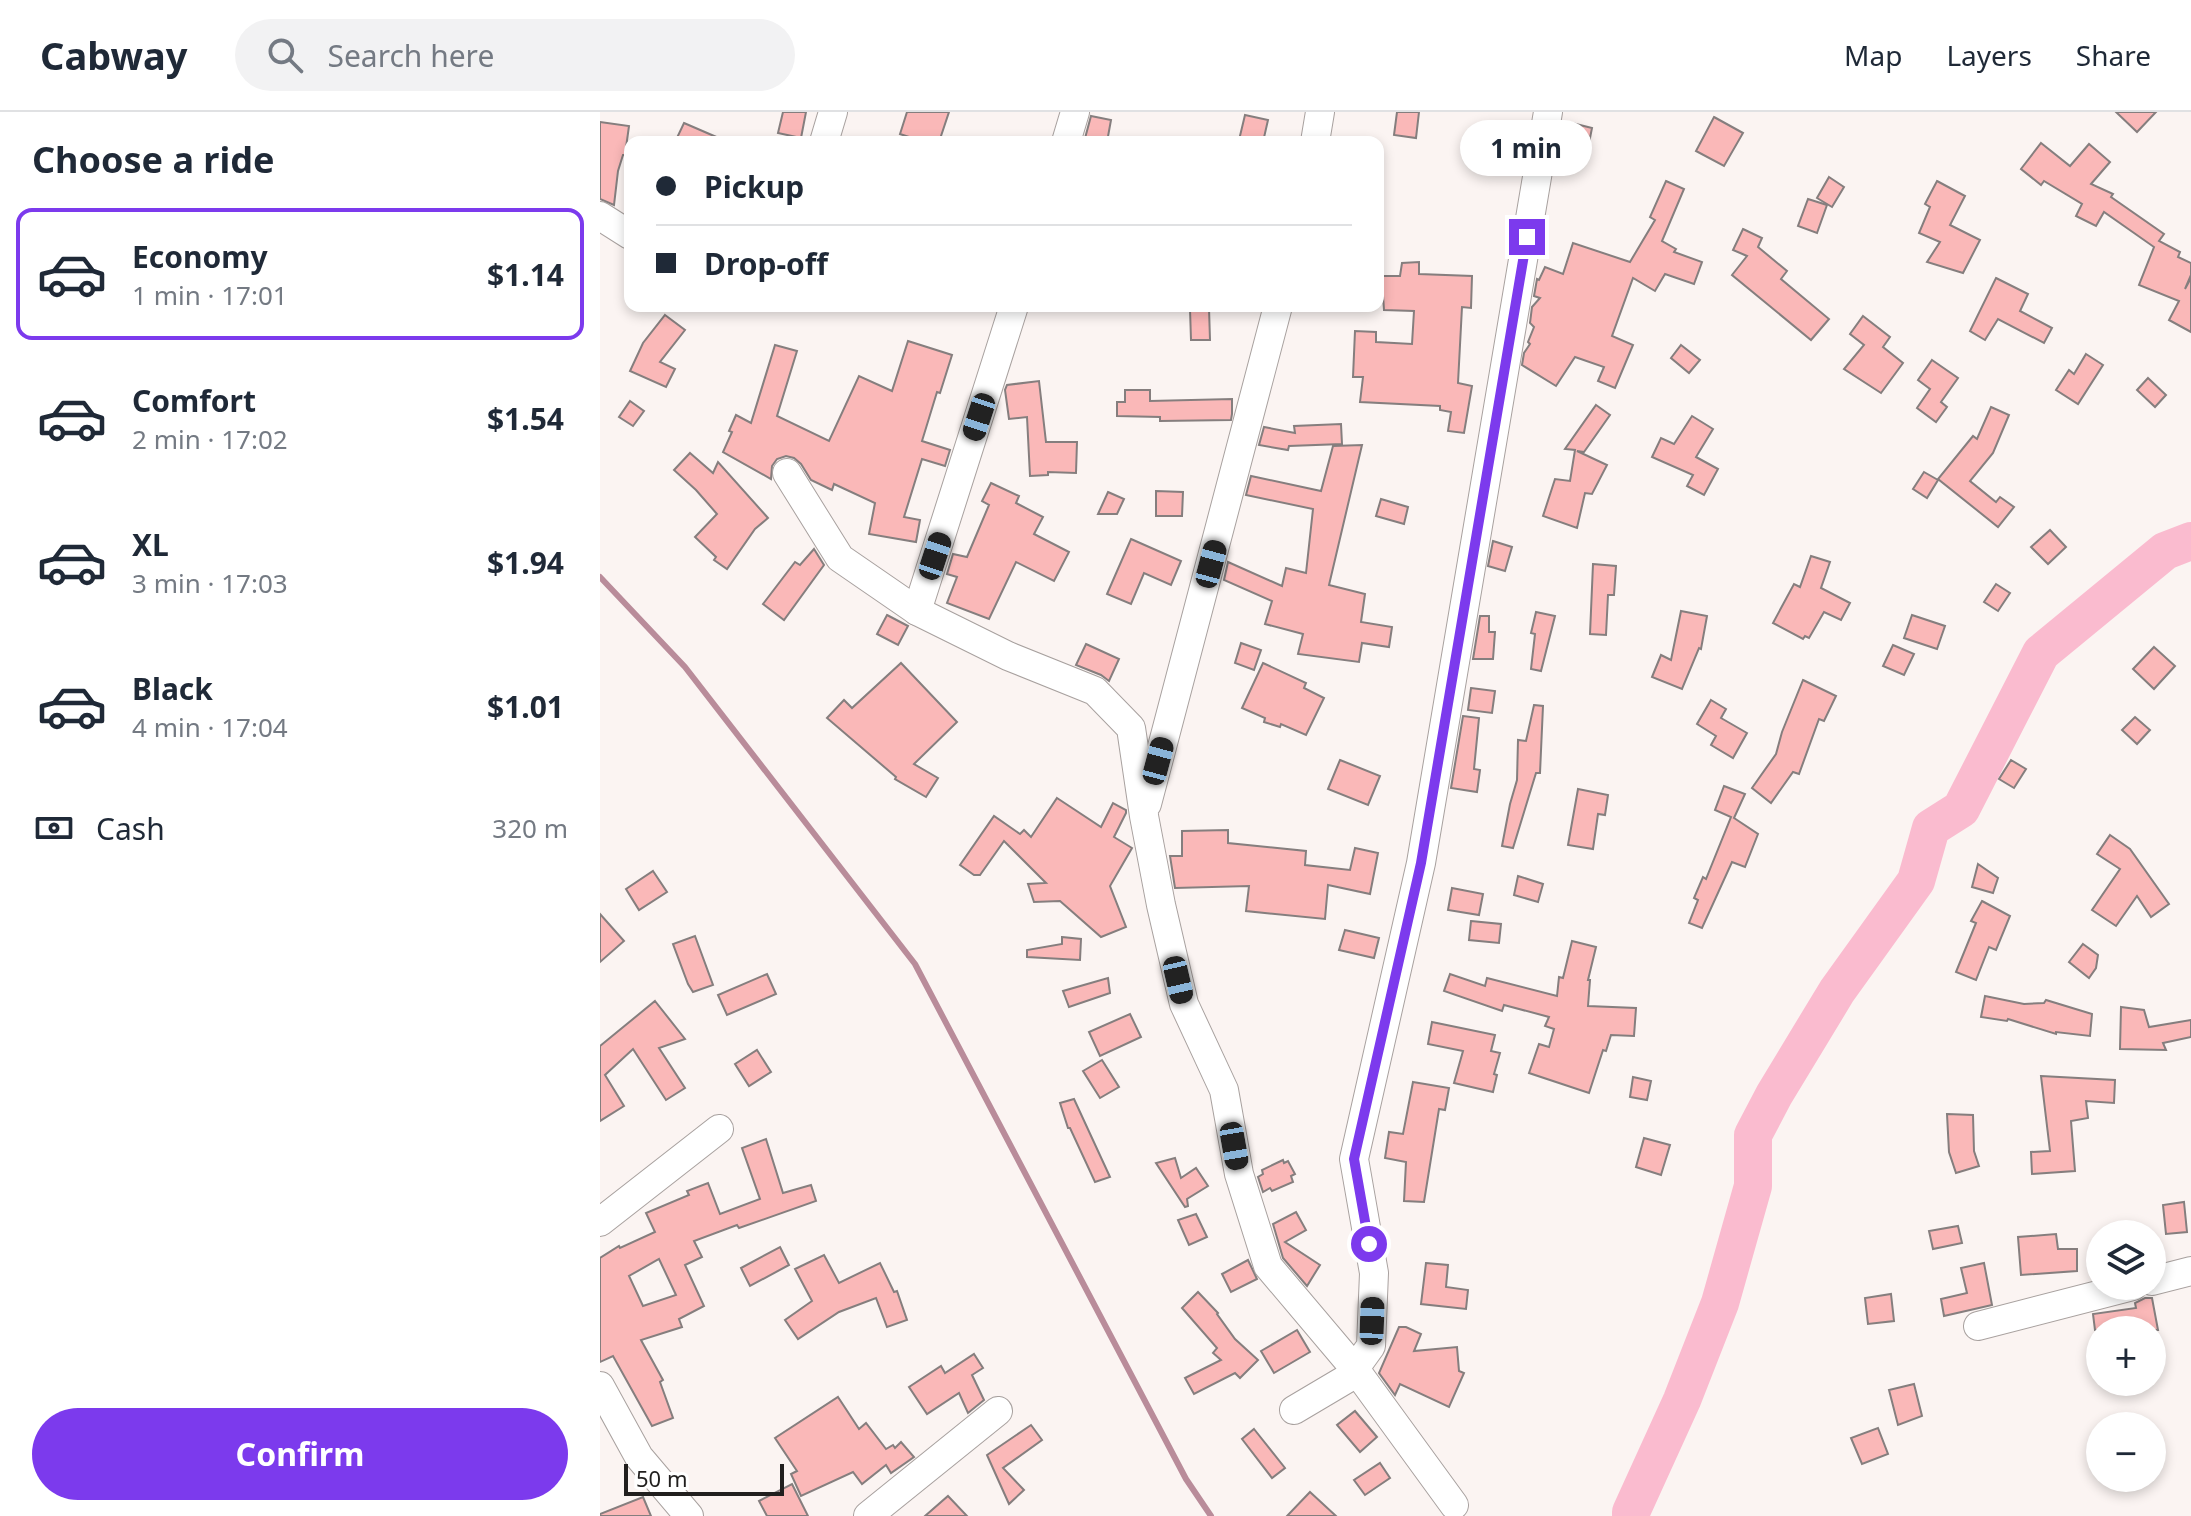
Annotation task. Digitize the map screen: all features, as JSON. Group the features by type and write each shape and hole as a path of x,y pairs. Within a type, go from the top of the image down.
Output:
{"street":[{"path":"826,136 833,112"},
{"path":"1068,136 1075,112"},
{"path":"1316,136 1320,112"},
{"path":"1294,1410 1348,1378 1371,1346 1374,1273 1354,1159 1421,863 1548,112"},
{"path":"600,216 624,231"},
{"path":"917,611 1012,312"},
{"path":"1144,816 1276,312"},
{"path":"787,473 840,558 917,611 1008,656 1095,691 1131,728 1161,905 1184,1004 1224,1090 1239,1174 1268,1266 1355,1369 1454,1505"},
{"path":"600,1222 719,1129"},
{"path":"2166,1277 2191,1271"},
{"path":"1978,1326 2086,1298"},
{"path":"600,1386 639,1457 689,1516"},
{"path":"868,1516 998,1411"}],"building":[{"path":"783,112 806,112 801,136 778,133"},
{"path":"907,112 949,112 941,136 900,134"},
{"path":"1397,112 1419,112 1416,138 1394,135"},
{"path":"2116,112 2156,112 2137,132"},
{"path":"1245,115 1268,120 1264,136 1240,136"},
{"path":"1091,116 1111,120 1108,136 1086,136"},
{"path":"1714,117 1743,133 1724,166 1696,151"},
{"path":"600,122 629,126 628,136 624,136 624,155 618,171 614,205 600,199"},
{"path":"684,123 714,136 678,136"},
{"path":"1572,123 1592,128 1588,148 1567,143"},
{"path":"2041,143 2070,166 2089,144 2110,162 2091,184 2113,194 2111,197 2164,234 2159,241 2180,252 2178,257 2191,263 2191,275 2185,289 2191,278 2191,332 2169,320 2179,301 2139,285 2154,247 2104,212 2096,226 2076,216 2082,204 2044,181 2041,185 2021,169"},
{"path":"1829,177 1844,187 1832,207 1817,198"},
{"path":"1666,181 1684,189 1662,241 1676,249 1674,252 1702,262 1694,284 1665,274 1655,291 1633,278 1612,336 1633,345 1615,388 1598,381 1604,367 1575,357 1556,386 1522,365 1534,327 1530,323 1532,307 1540,298 1534,296 1537,279 1545,267 1563,274 1573,243 1630,262 1655,220 1650,217"},
{"path":"1937,181 1965,196 1950,225 1980,240 1963,273 1927,262 1940,242 1919,233 1930,207 1925,204"},
{"path":"1808,199 1827,205 1817,233 1798,226"},
{"path":"1743,229 1762,238 1758,247 1787,271 1781,279 1829,319 1811,340 1732,275 1747,256 1733,250"},
{"path":"1419,262 1419,274 1472,276 1471,308 1462,307 1458,383 1472,386 1464,433 1448,431 1451,412 1440,410 1440,406 1360,402 1363,377 1353,377 1355,331 1376,332 1376,342 1412,344 1414,311 1384,310 1384,276 1400,276 1402,263"},
{"path":"1996,278 2028,294 2020,311 2052,328 2044,343 1998,319 1985,340 1970,331"},
{"path":"1190,312 1209,312 1210,340 1191,340"},
{"path":"665,315 685,330 660,362 675,369 666,387 630,371 643,343"},
{"path":"1863,316 1890,337 1883,347 1903,363 1881,393 1844,369 1864,345 1850,334"},
{"path":"908,341 952,355 922,441 950,450 945,466 922,459 904,517 920,520 916,542 869,534 875,503 834,484 832,490 811,480 794,458 786,456 777,459 772,466 771,479 723,452 736,415 751,423 775,345 797,351 777,416 829,441 859,376 892,391"},
{"path":"1681,345 1700,360 1689,373 1671,358"},
{"path":"2086,354 2103,365 2078,404 2056,390 2069,370 2074,374"},
{"path":"1932,360 1958,378 1941,402 1947,407 1936,422 1917,408 1930,389 1918,380"},
{"path":"2148,378 2166,395 2155,407 2137,390"},
{"path":"1039,381 1046,442 1077,442 1076,473 1048,472 1048,475 1030,476 1027,417 1009,419 1005,390 1007,385"},
{"path":"1125,390 1150,390 1150,401 1232,399 1231,420 1160,421 1160,417 1117,416 1117,402 1125,402"},
{"path":"630,401 644,411 633,426 619,417"},
{"path":"1596,405 1610,415 1584,452 1577,451 1607,465 1592,494 1585,493 1577,528 1543,516 1555,479 1570,481 1575,450 1565,449"},
{"path":"1991,407 2009,415 1993,453 1970,481 1996,502 2000,497 2014,507 1998,527 1938,479 1973,436 1977,439"},
{"path":"1692,416 1713,429 1696,457 1718,469 1704,495 1687,486 1693,475 1652,457 1661,438 1674,444"},
{"path":"1341,424 1342,444 1289,446 1288,450 1259,445 1264,427 1295,433 1294,426"},
{"path":"1362,445 1329,585 1365,594 1361,622 1392,627 1389,647 1362,643 1359,662 1298,654 1303,634 1265,624 1272,601 1224,580 1228,562 1282,586 1286,568 1306,573 1313,509 1246,495 1251,476 1321,491 1333,446"},
{"path":"690,453 713,473 718,462 768,518 755,529 727,569 714,560 716,557 695,537 717,514 674,470"},
{"path":"1924,472 1938,480 1927,498 1913,489"},
{"path":"991,483 1019,496 1016,503 1043,517 1034,534 1069,552 1054,581 1016,562 989,619 947,603 957,577 947,574 953,554 967,557 989,505 982,501"},
{"path":"1156,491 1183,492 1182,516 1156,516"},
{"path":"1108,492 1124,499 1117,514 1098,514"},
{"path":"1381,499 1408,507 1404,524 1376,516"},
{"path":"2050,530 2066,547 2048,564 2031,547"},
{"path":"1131,539 1181,561 1171,585 1144,573 1131,604 1107,594"},
{"path":"1493,541 1512,547 1505,571 1488,566"},
{"path":"814,549 824,565 784,620 763,604 795,562 800,565"},
{"path":"1811,556 1830,562 1821,588 1850,603 1841,620 1824,612 1809,638 1805,636 1803,639 1773,623 1794,584 1800,587"},
{"path":"1593,564 1616,566 1614,595 1608,595 1606,635 1590,634"},
{"path":"1996,584 2010,593 1998,611 1984,602"},
{"path":"1681,611 1707,616 1701,649 1682,689 1652,677 1661,655 1671,660"},
{"path":"1536,612 1555,616 1541,671 1531,669 1535,634 1531,633"},
{"path":"887,615 908,626 898,645 877,634"},
{"path":"1912,615 1945,626 1937,649 1904,638"},
{"path":"1480,616 1489,616 1489,632 1495,632 1493,659 1473,659"},
{"path":"1241,643 1261,650 1254,670 1235,663"},
{"path":"1086,644 1119,659 1109,681 1076,665"},
{"path":"1893,645 1914,654 1904,675 1883,666"},
{"path":"2154,647 2175,666 2154,689 2133,669"},
{"path":"901,663 957,722 914,764 938,778 926,797 895,779 827,718 844,700 852,708"},
{"path":"1263,663 1306,683 1304,688 1324,698 1306,735 1281,724 1280,727 1264,722 1265,718 1242,708"},
{"path":"1803,680 1836,696 1824,721 1819,719 1799,774 1793,772 1771,803 1752,788 1776,754"},
{"path":"1471,688 1495,691 1492,713 1468,710"},
{"path":"1711,700 1726,709 1721,718 1747,733 1733,758 1711,745 1716,736 1697,724"},
{"path":"1534,705 1543,706 1540,773 1536,773 1513,848 1502,846 1517,780 1518,740 1526,741"},
{"path":"1463,716 1479,718 1474,769 1480,770 1477,792 1451,788"},
{"path":"2135,717 2150,730 2137,744 2122,730"},
{"path":"1340,760 1380,776 1368,805 1328,789"},
{"path":"2011,760 2026,769 2014,788 1999,779"},
{"path":"1724,786 1745,794 1734,818 1758,834 1745,867 1732,862 1702,928 1689,923 1698,900 1694,898 1703,877 1706,879 1731,817 1715,810"},
{"path":"1578,789 1608,795 1605,815 1598,814 1593,849 1568,845"},
{"path":"1057,798 1101,827 1113,803 1126,810 1114,837 1132,848 1110,886 1126,927 1101,937 1060,901 1034,902 1028,884 1046,883 1004,841 980,875 974,875 960,865 994,816 1020,834 1024,830 1031,837"},
{"path":"1228,830 1228,843 1306,851 1305,865 1350,870 1355,848 1378,853 1370,894 1328,885 1325,919 1246,911 1249,886 1175,888 1170,856 1182,856 1182,831"},
{"path":"2110,835 2130,849 2169,904 2151,917 2137,896 2116,926 2092,910 2120,869 2097,854"},
{"path":"1978,864 1998,878 1993,893 1972,887"},
{"path":"653,871 667,892 639,910 626,889"},
{"path":"1518,876 1543,884 1538,902 1514,895"},
{"path":"1452,888 1483,894 1479,915 1448,910"},
{"path":"1982,901 2010,916 1996,950 1989,947 1976,980 1956,972 1976,923 1971,921"},
{"path":"600,914 624,941 600,962"},
{"path":"1471,921 1501,924 1499,943 1469,940"},
{"path":"1345,930 1379,938 1374,958 1339,950"},
{"path":"695,936 713,985 693,992 673,944"},
{"path":"1062,937 1081,939 1080,960 1027,957 1027,950 1062,944"},
{"path":"1572,941 1596,947 1588,980 1588,1006 1636,1008 1634,1036 1611,1035 1589,1093 1529,1073 1539,1044 1549,1047 1554,1029 1545,1026 1549,1017 1504,1005 1502,1011 1444,991 1450,974 1485,986 1487,978 1557,996 1559,977 1563,978"},
{"path":"2083,944 2098,955 2096,968 2089,978 2069,962"},
{"path":"767,974 776,994 727,1015 718,995"},
{"path":"1108,978 1110,993 1069,1007 1063,991"},
{"path":"1985,996 2024,1004 2044,1003 2046,1000 2092,1014 2090,1036 2056,1034 2008,1019 1981,1017"},
{"path":"655,1001 685,1039 659,1048 685,1088 666,1100 633,1049 605,1075 624,1106 600,1121 600,1046"},
{"path":"2121,1007 2144,1010 2149,1027 2191,1020 2191,1037 2163,1043 2166,1050 2120,1049"},
{"path":"1130,1014 1141,1037 1100,1056 1089,1032"},
{"path":"1432,1022 1495,1035 1491,1051 1500,1053 1493,1092 1454,1083 1463,1051 1428,1044"},
{"path":"757,1050 771,1072 749,1086 735,1064"},
{"path":"1102,1060 1119,1087 1100,1098 1083,1071"},
{"path":"2041,1076 2115,1080 2114,1103 2086,1101 2088,1118 2071,1121 2075,1171 2032,1174 2031,1152 2050,1151"},
{"path":"1633,1077 1651,1081 1647,1100 1630,1097"},
{"path":"1413,1082 1449,1088 1445,1110 1439,1109 1424,1202 1404,1201 1406,1162 1385,1158 1389,1132 1403,1134"},
{"path":"1074,1099 1110,1177 1095,1182 1068,1128 1060,1103"},
{"path":"1947,1114 1973,1115 1974,1151 1979,1166 1956,1173 1949,1152"},
{"path":"1644,1138 1670,1145 1661,1175 1636,1167"},
{"path":"766,1139 783,1193 811,1185 816,1201 694,1241 702,1257 685,1265 704,1306 679,1319 682,1327 641,1340 663,1380 660,1382 673,1418 652,1426 613,1356 600,1362 600,1258 619,1246 655,1232 646,1213 689,1195 687,1191 708,1183 720,1214 760,1199 742,1148","holes":["659,1259 676,1295 643,1306 629,1276"]},
{"path":"1175,1158 1181,1178 1196,1168 1208,1186 1187,1199 1188,1206 1185,1207 1156,1163"},
{"path":"1283,1160 1284,1163 1288,1161 1295,1174 1291,1176 1293,1182 1263,1192 1258,1177 1263,1174 1262,1170"},
{"path":"2184,1202 2187,1232 2166,1234 2163,1205"},
{"path":"1296,1212 1306,1230 1285,1242 1320,1265 1307,1286 1283,1258 1273,1224"},
{"path":"1196,1214 1207,1237 1189,1245 1178,1220"},
{"path":"1958,1226 1962,1243 1933,1249 1929,1231"},
{"path":"2056,1234 2058,1249 2077,1249 2077,1271 2021,1275 2018,1237"},
{"path":"780,1247 789,1265 750,1286 741,1268"},
{"path":"824,1255 839,1283 880,1263 894,1292 897,1291 907,1320 887,1327 876,1298 839,1312 798,1339 785,1320 812,1301 795,1269"},
{"path":"1248,1260 1257,1279 1231,1292 1222,1274"},
{"path":"1426,1263 1448,1265 1446,1287 1468,1290 1466,1309 1421,1304"},
{"path":"1984,1263 1992,1305 1944,1316 1941,1299 1967,1293 1961,1268"},
{"path":"1198,1292 1218,1313 1235,1339 1258,1360 1240,1378 1235,1373 1194,1394 1185,1378 1221,1360 1213,1353 1217,1348 1182,1308"},
{"path":"1891,1294 1894,1321 1868,1324 1865,1298"},
{"path":"2152,1300 2155,1316 2093,1316 2136,1308 2135,1303"},
{"path":"1399,1327 1421,1334 1414,1351 1457,1347 1459,1371 1464,1373 1449,1407 1400,1384 1395,1395 1379,1373"},
{"path":"1297,1330 1310,1352 1274,1373 1261,1351"},
{"path":"974,1354 983,1368 972,1375 984,1400 968,1413 959,1393 927,1414 909,1387 941,1366 945,1373"},
{"path":"1914,1384 1922,1416 1898,1425 1889,1390"},
{"path":"838,1397 859,1429 866,1423 886,1449 893,1445 895,1448 901,1442 914,1457 891,1473 886,1465 862,1484 853,1472 801,1496 791,1474 797,1471 775,1438"},
{"path":"1355,1411 1377,1437 1360,1452 1337,1425"},
{"path":"1031,1425 1042,1440 1003,1468 1024,1490 1009,1504 987,1455"},
{"path":"1878,1428 1888,1454 1862,1464 1851,1438"},
{"path":"1254,1429 1285,1468 1272,1478 1242,1439"},
{"path":"1380,1463 1390,1478 1365,1495 1354,1480"},
{"path":"792,1484 808,1516 767,1516 759,1501"},
{"path":"1310,1492 1336,1516 1287,1516"},
{"path":"948,1496 967,1516 925,1516"},
{"path":"643,1497 651,1516 600,1516 600,1514"}],"waterway":[{"path":"1631,1516 1720,1303 1753,1186 1753,1135 1774,1095 1837,991 1916,881 1931,828 1961,809 2041,653 2165,551 2191,541"},
{"path":"600,577 685,667 915,964 1186,1479 1211,1516"}],"route":[{"path":"1369,1244 1354,1159 1421,863 1527,237"}]}
